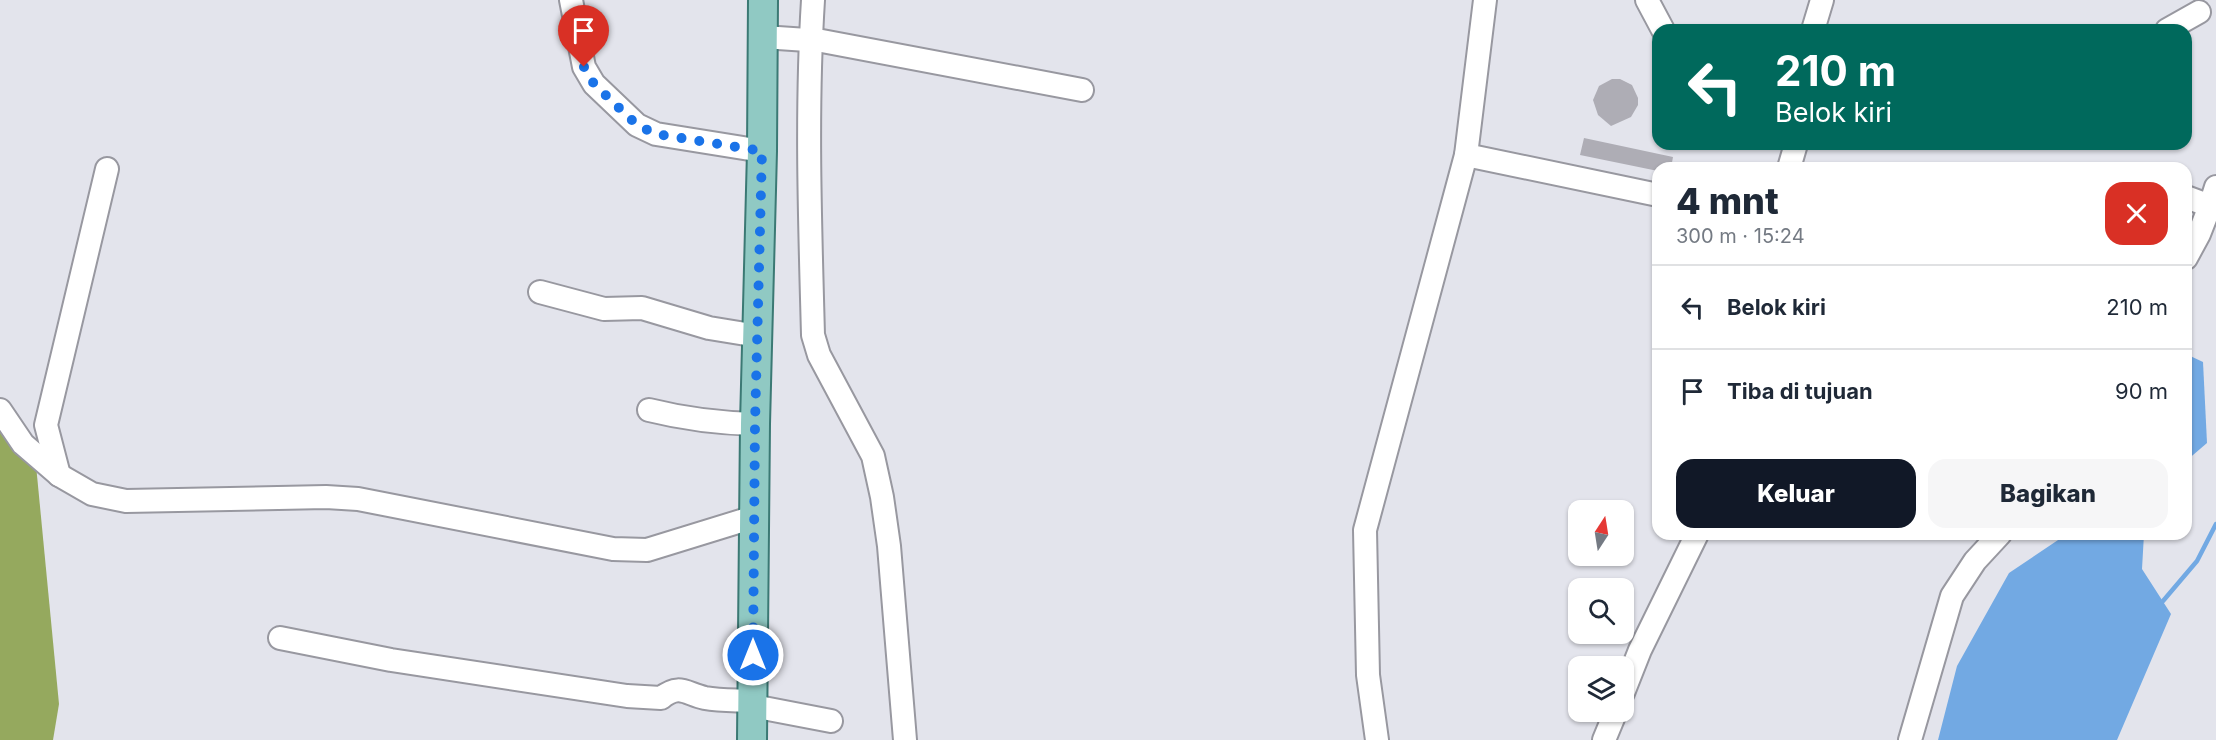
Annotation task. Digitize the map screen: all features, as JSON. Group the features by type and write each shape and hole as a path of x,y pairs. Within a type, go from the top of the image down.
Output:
{"main road":[{"path":"752,740 763,0"}],"street":[{"path":"571,0 584,67 594,84 637,125 656,134 762,151"},
{"path":"813,0 810,39 809,183 813,335 819,355 873,456 889,546 905,740"},
{"path":"1377,740 1368,675 1365,530 1466,154 1485,0"},
{"path":"1647,0 1660,24"},
{"path":"1815,24 1821,0"},
{"path":"1831,24 1838,0"},
{"path":"2178,24 2202,11"},
{"path":"763,37 810,39 1082,90"},
{"path":"1466,154 1652,194"},
{"path":"59,475 46,425 107,169"},
{"path":"2192,198 2214,201 2192,247"},
{"path":"540,292 604,309 642,308 709,328 758,336"},
{"path":"649,410 686,419 755,424"},
{"path":"0,411 23,444 59,475 92,494 126,501 326,497 358,499 613,549 648,550 754,517"},
{"path":"1634,665 1694,540"},
{"path":"1910,740 1952,596 1975,561 1994,540"},
{"path":"280,638 391,660 627,696 661,698 670,691 688,691 703,698 753,703 831,720"},
{"path":"1604,740 1611,722"}],"green space":[{"path":"0,416 36,465 59,704 53,740 0,740"}],"water":[{"path":"2192,357 2203,362 2207,443 2192,456"},
{"path":"2058,540 2144,540 2142,569 2171,614 2117,740 1938,740 1957,666 2009,573"}],"building":[{"path":"1612,79 1620,79 1632,85 1638,98 1638,105 1631,117 1611,126 1598,115 1593,100 1599,86"},
{"path":"1584,138 1673,157 1672,162 1652,162 1652,170 1580,155"}],"waterway":[{"path":"2163,601 2197,561 2216,524"}],"route":[{"path":"584,67 594,84 637,125 656,134 762,151 755,424 753,655"}]}
